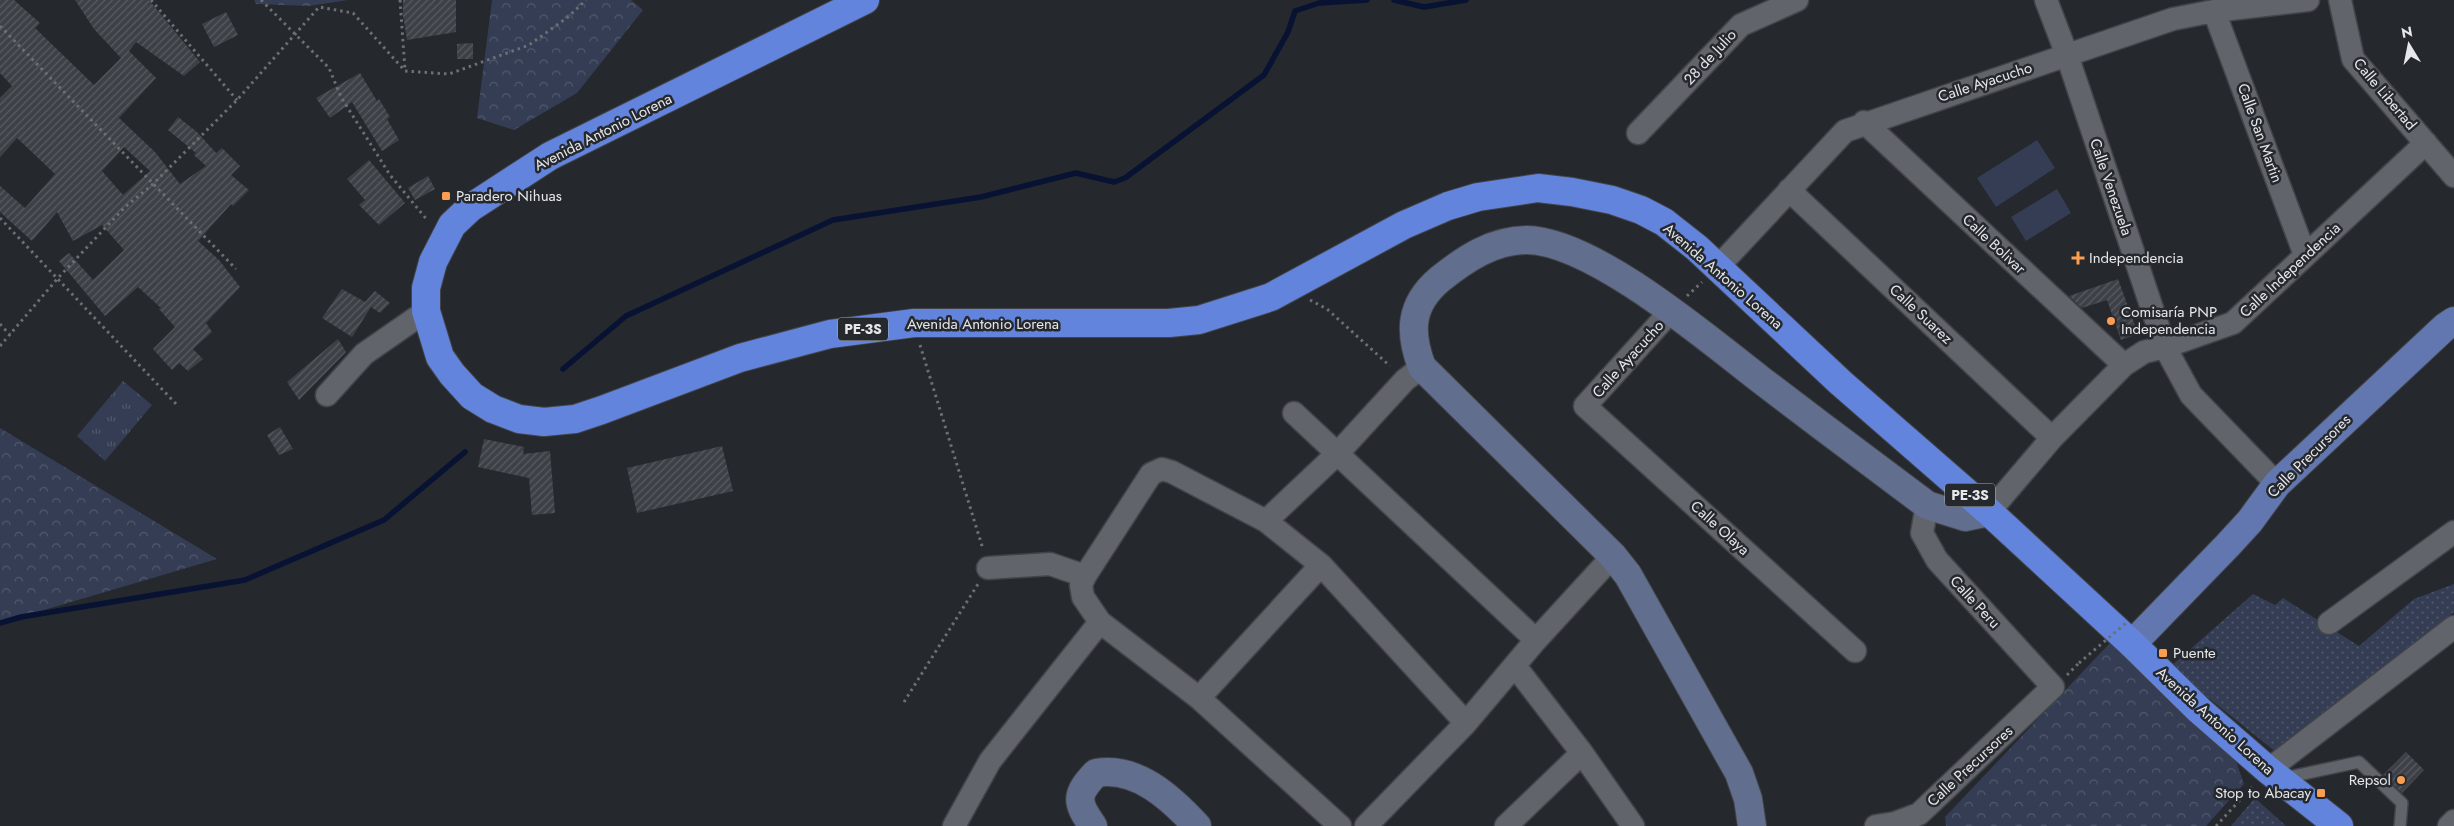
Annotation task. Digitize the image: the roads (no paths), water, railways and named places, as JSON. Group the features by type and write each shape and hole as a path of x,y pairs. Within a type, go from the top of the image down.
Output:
{"highway":[{"name":"Avenida Antonio Lorena","path":"865,0 550,156 470,208 452,225 433,262 426,288 426,311 440,356 452,374 472,396 493,408 519,419 544,422 575,418 602,410 740,358 830,334 914,323 1169,323 1199,320 1271,297 1404,225 1448,206 1478,197 1538,188 1612,200 1641,210 1684,238 1841,383 1989,512 2094,612 2129,634 2199,710 2339,826"}],"main road":[{"path":"1752,826 1748,799 1739,773 1628,575 1613,556 1414,374 1413,326 1418,305 1436,282 1461,262 1490,247 1528,240 1550,244 1604,266 1671,311 1927,506 1965,517 1989,512"},
{"name":"Calle Precursores","path":"2129,634 2228,545 2277,484 2445,327 2454,321"},
{"path":"1083,821 1079,800 1080,793 1096,773 1108,771 1123,772 1154,788 1178,806 1197,826"}],"street":[{"name":"28 de Julio","path":"1638,133 1740,25 1797,0"},
{"name":"Calle Venezuela","path":"2046,0 2067,55 2165,347 2191,395 2277,484"},
{"name":"Calle Ayacucho","path":"1717,268 1845,131 1864,122 2173,19 2214,11 2308,0"},
{"name":"Calle Libertad","path":"2340,0 2353,59 2454,176"},
{"name":"Calle San Martin","path":"2214,11 2305,255"},
{"name":"Calle Bolivar","path":"1864,122 2124,365"},
{"name":"Calle Independencia","path":"1989,512 2052,438 2124,365 2144,352 2165,347 2233,323 2426,143"},
{"name":"Calle Suarez","path":"1789,190 2052,438"},
{"path":"327,396 364,354 426,311"},
{"name":"Calle Ayacucho","path":"1585,406 1671,311"},
{"path":"1266,521 1338,453 1414,374"},
{"name":"Calle Olaya","path":"1585,406 1855,651"},
{"path":"1294,413 1536,640"},
{"path":"1340,826 1199,698 1100,622 1083,598 1081,585 1085,576 1151,474 1162,470 1172,472 1266,521 1321,565 1466,723"},
{"name":"Calle Peru","path":"1927,506 1922,533 1937,560 2054,687"},
{"path":"2329,623 2454,532"},
{"path":"1366,826 1466,723 1536,640 1613,556"},
{"path":"988,568 1050,564 1085,576"},
{"path":"1199,698 1321,565"},
{"path":"954,826 990,761 1100,622"},
{"path":"2274,774 2454,627"},
{"path":"1514,666 1582,753 1633,826"},
{"name":"Calle Precursores","path":"1876,826 1895,823 1919,814 2054,687"},
{"path":"1506,826 1582,753"},
{"path":"2449,826 2454,821"}],"lane":[{"path":"2274,774 2359,762 2402,803 2400,826"}],"waterway":[{"path":"563,369 626,316 833,220 981,197 1076,173 1114,182 1125,178 1264,75 1288,32 1295,11 1319,3 1367,0"},
{"path":"1394,0 1424,7 1466,0"},
{"path":"0,623 21,617 245,580 384,520 465,452"}],"place":[{"name":"Paradero Nihuas","path":"446,196"},
{"name":"Independencia","path":"2078,258"},
{"name":"Comisaría PNP Independencia","path":"2111,321"},
{"name":"Puente","path":"2163,653"},
{"name":"Repsol","path":"2401,780"},
{"name":"Stop to Abacay","path":"2321,793"}]}
